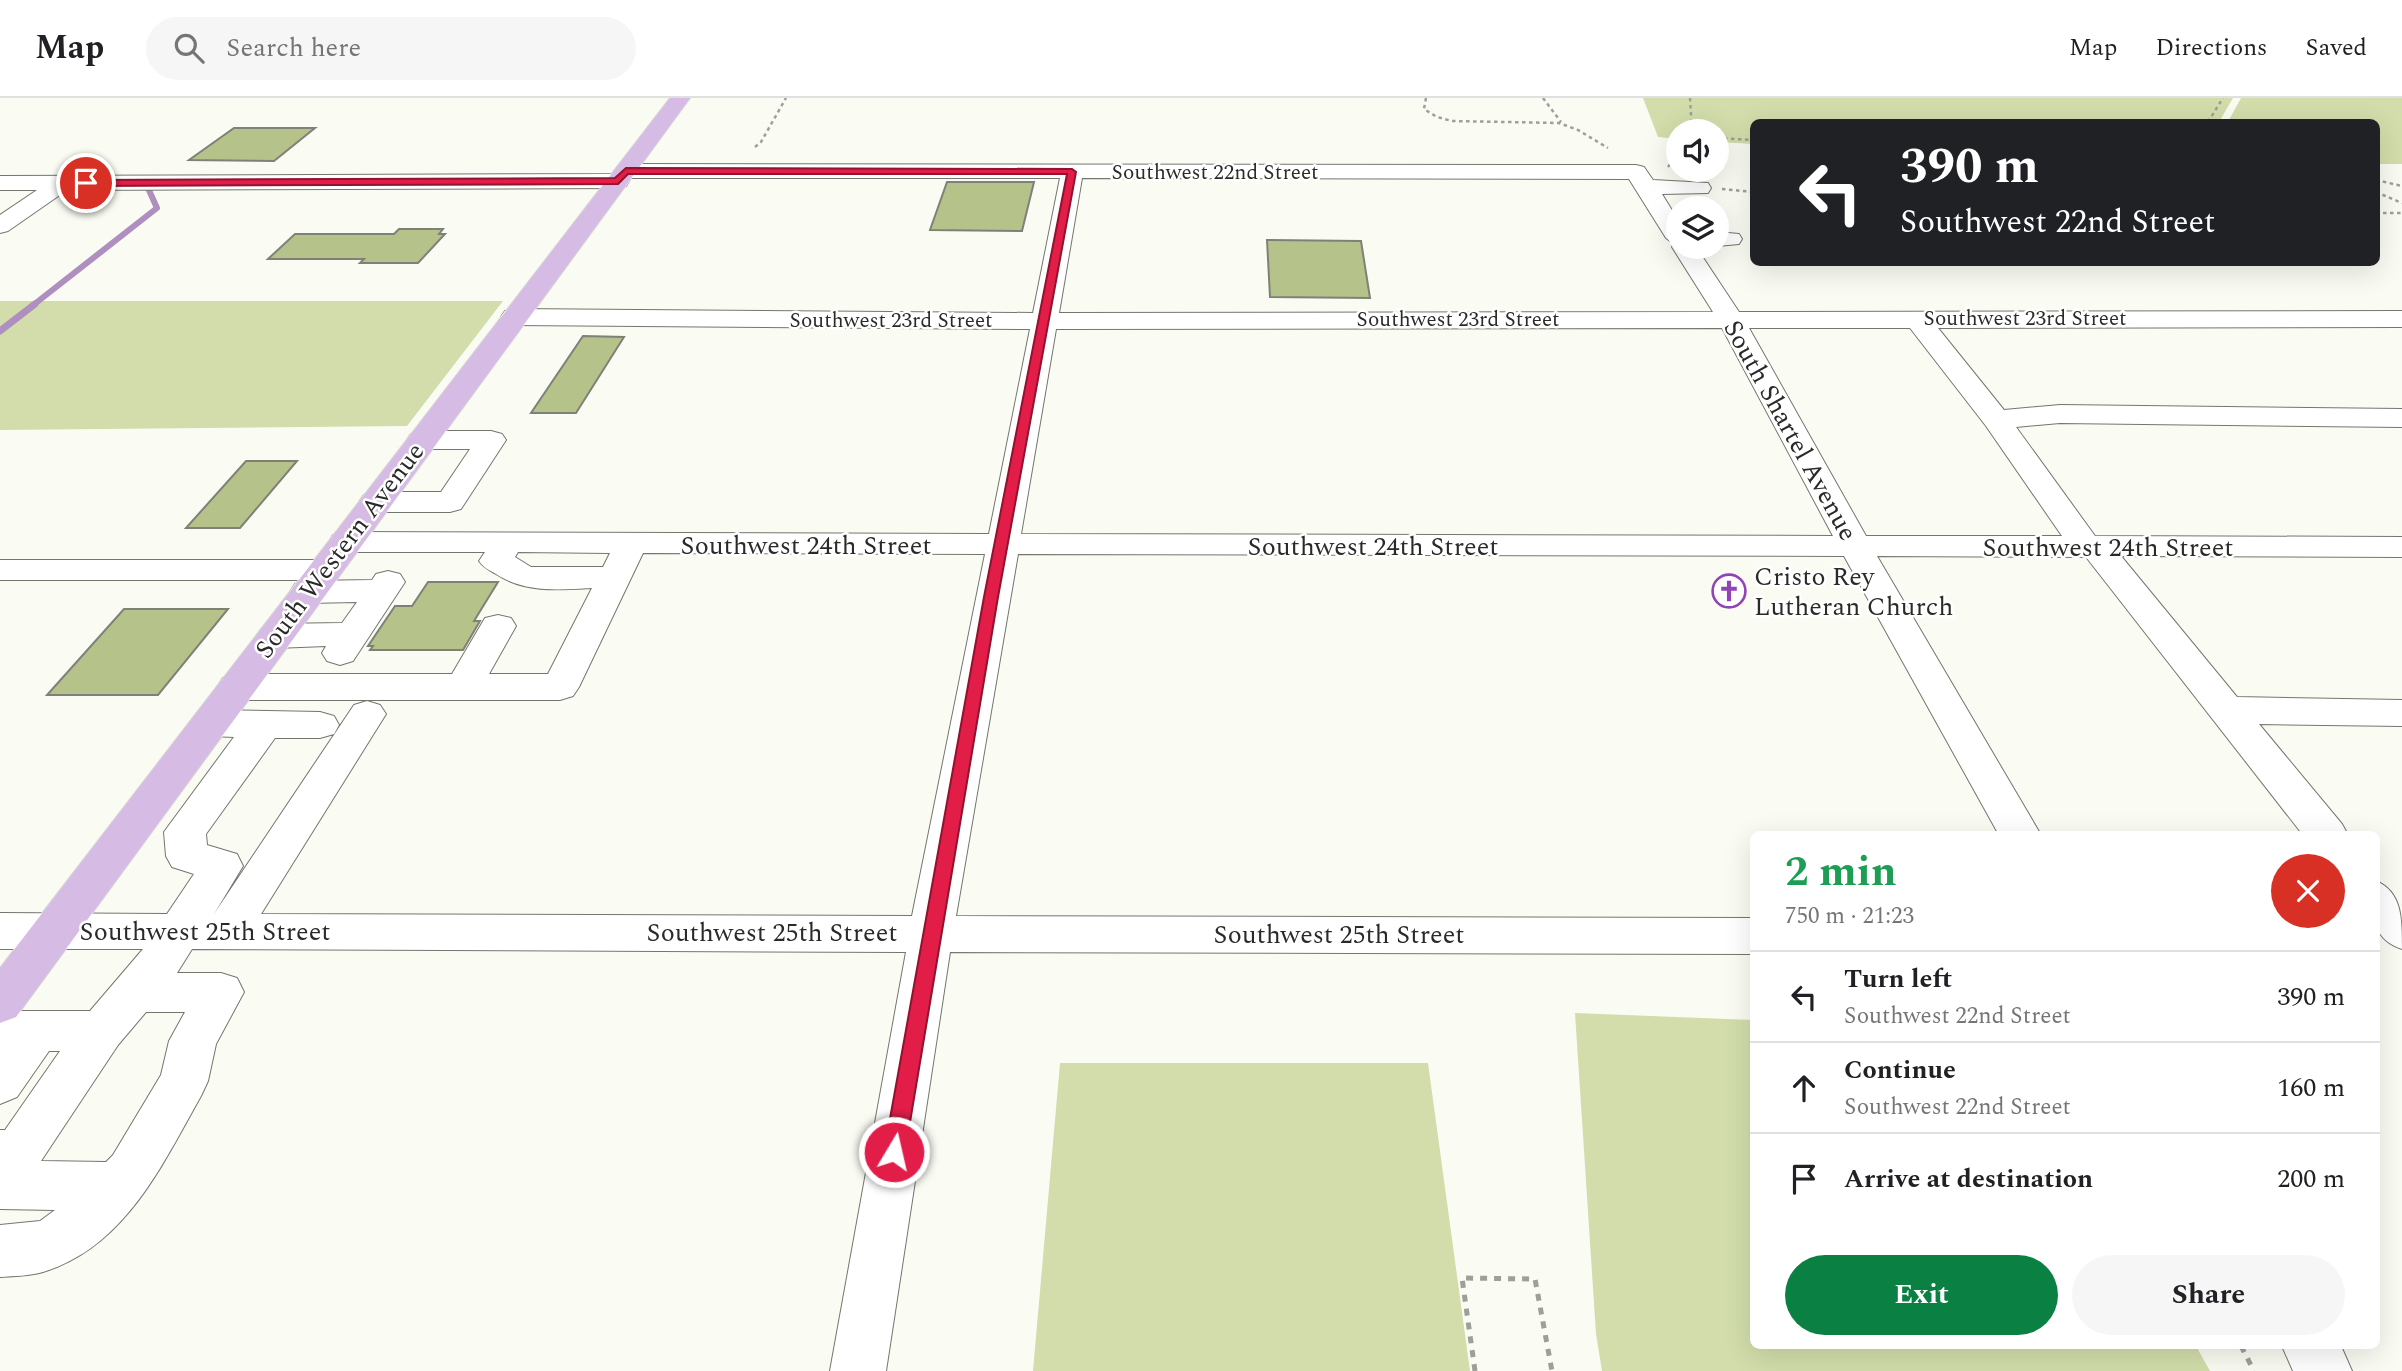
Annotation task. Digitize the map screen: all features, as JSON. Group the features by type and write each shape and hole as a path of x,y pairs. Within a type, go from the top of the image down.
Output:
{"main road":[{"name":"South Western Avenue","path":"12,1022 55,930 680,98"}],"street":[{"name":"Southwest 22nd Street","path":"0,183 622,176 723,171 1072,172 1640,180 1700,188"},
{"path":"858,1371 930,933 1000,545 1072,172"},
{"path":"1640,180 1666,220"},
{"path":"0,226 61,183"},
{"name":"South Shartel Avenue","path":"1692,259 1730,318 1854,547 2018,831"},
{"name":"Southwest 23rd Street","path":"514,317 1044,321 1916,318 2399,309"},
{"path":"1916,318 2091,547 2229,710 2324,831"},
{"path":"1996,420 2060,414 2402,418"},
{"path":"375,502 450,502 491,440 422,440"},
{"path":"275,636 335,660 463,687 560,687 631,544"},
{"name":"Southwest 24th Street","path":"397,570 502,552 631,544 2402,547"},
{"path":"502,552 520,575 536,578 614,577"},
{"path":"326,568 397,570"},
{"path":"0,570 397,570"},
{"path":"236,687 335,660 397,570"},
{"path":"463,687 498,626"},
{"path":"2229,710 2402,713"},
{"path":"227,931 367,714"},
{"path":"211,723 320,725"},
{"path":"0,1153 18,1153 101,1031 136,993 222,866 187,856 185,832 264,724"},
{"path":"141,816 196,817"},
{"path":"2380,903 2402,931"},
{"name":"Southwest 25th Street","path":"0,930 1750,936"},
{"path":"2380,937 2402,937"},
{"path":"0,1251 41,1247 64,1237 83,1223 131,1172 184,1081 192,1041 221,992 136,993"},
{"path":"0,1083 12,1022 101,1031"},
{"path":"0,1185 118,1187"},
{"path":"2311,1349 2324,1371"}],"path":[{"path":"723,171 761,142 786,98"},
{"path":"1426,98 1424,109 1435,119 1458,122 1528,120 1562,123 1611,150 1640,180"},
{"path":"1543,98 1562,123"},
{"path":"1690,98 1691,119"},
{"path":"2210,119 2222,98"},
{"path":"1729,139 1750,140"},
{"path":"2380,181 2402,186"},
{"path":"2380,194 2402,203"},
{"path":"2380,214 2402,213"},
{"path":"1475,1371 1462,1278 1535,1279 1552,1371"},
{"path":"2243,1349 2254,1371"}],"green space":[{"path":"1643,98 2233,98 2221,119 1750,119 1750,144 1729,143 1729,119 1666,119 1666,138 1658,137"},
{"path":"2241,98 2402,98 2402,164 2380,164 2380,119 2230,119"},
{"path":"0,301 35,301 0,329"},
{"path":"39,301 503,301 407,426 0,430 0,332"},
{"path":"1575,1013 1750,1020 1750,1349 2198,1349 2210,1371 1602,1371 1596,1334"},
{"path":"1060,1063 1428,1063 1470,1371 1033,1371"}],"building":[{"path":"234,128 315,128 274,161 189,160"},
{"path":"947,182 1034,182 1022,231 930,230"},
{"path":"399,229 443,229 439,234 445,234 418,263 360,263 364,259 268,259 295,234 394,234"},
{"path":"1267,240 1361,241 1370,298 1270,297"},
{"path":"583,336 624,337 576,413 531,413"},
{"path":"246,461 297,461 240,528 186,528"},
{"path":"428,582 498,582 474,621 480,621 463,650 370,650 373,646 368,646 395,606 412,606"},
{"path":"124,609 228,609 158,695 47,695"}],"waterway":[{"path":"32,306 157,208 148,188"},
{"path":"0,331 35,304"}],"place":[{"name":"Cristo Rey Lutheran Church","path":"1729,591"}],"route":[{"path":"86,183 618,181 626,171 1072,172 991,597 930,933 894,1152"}]}
